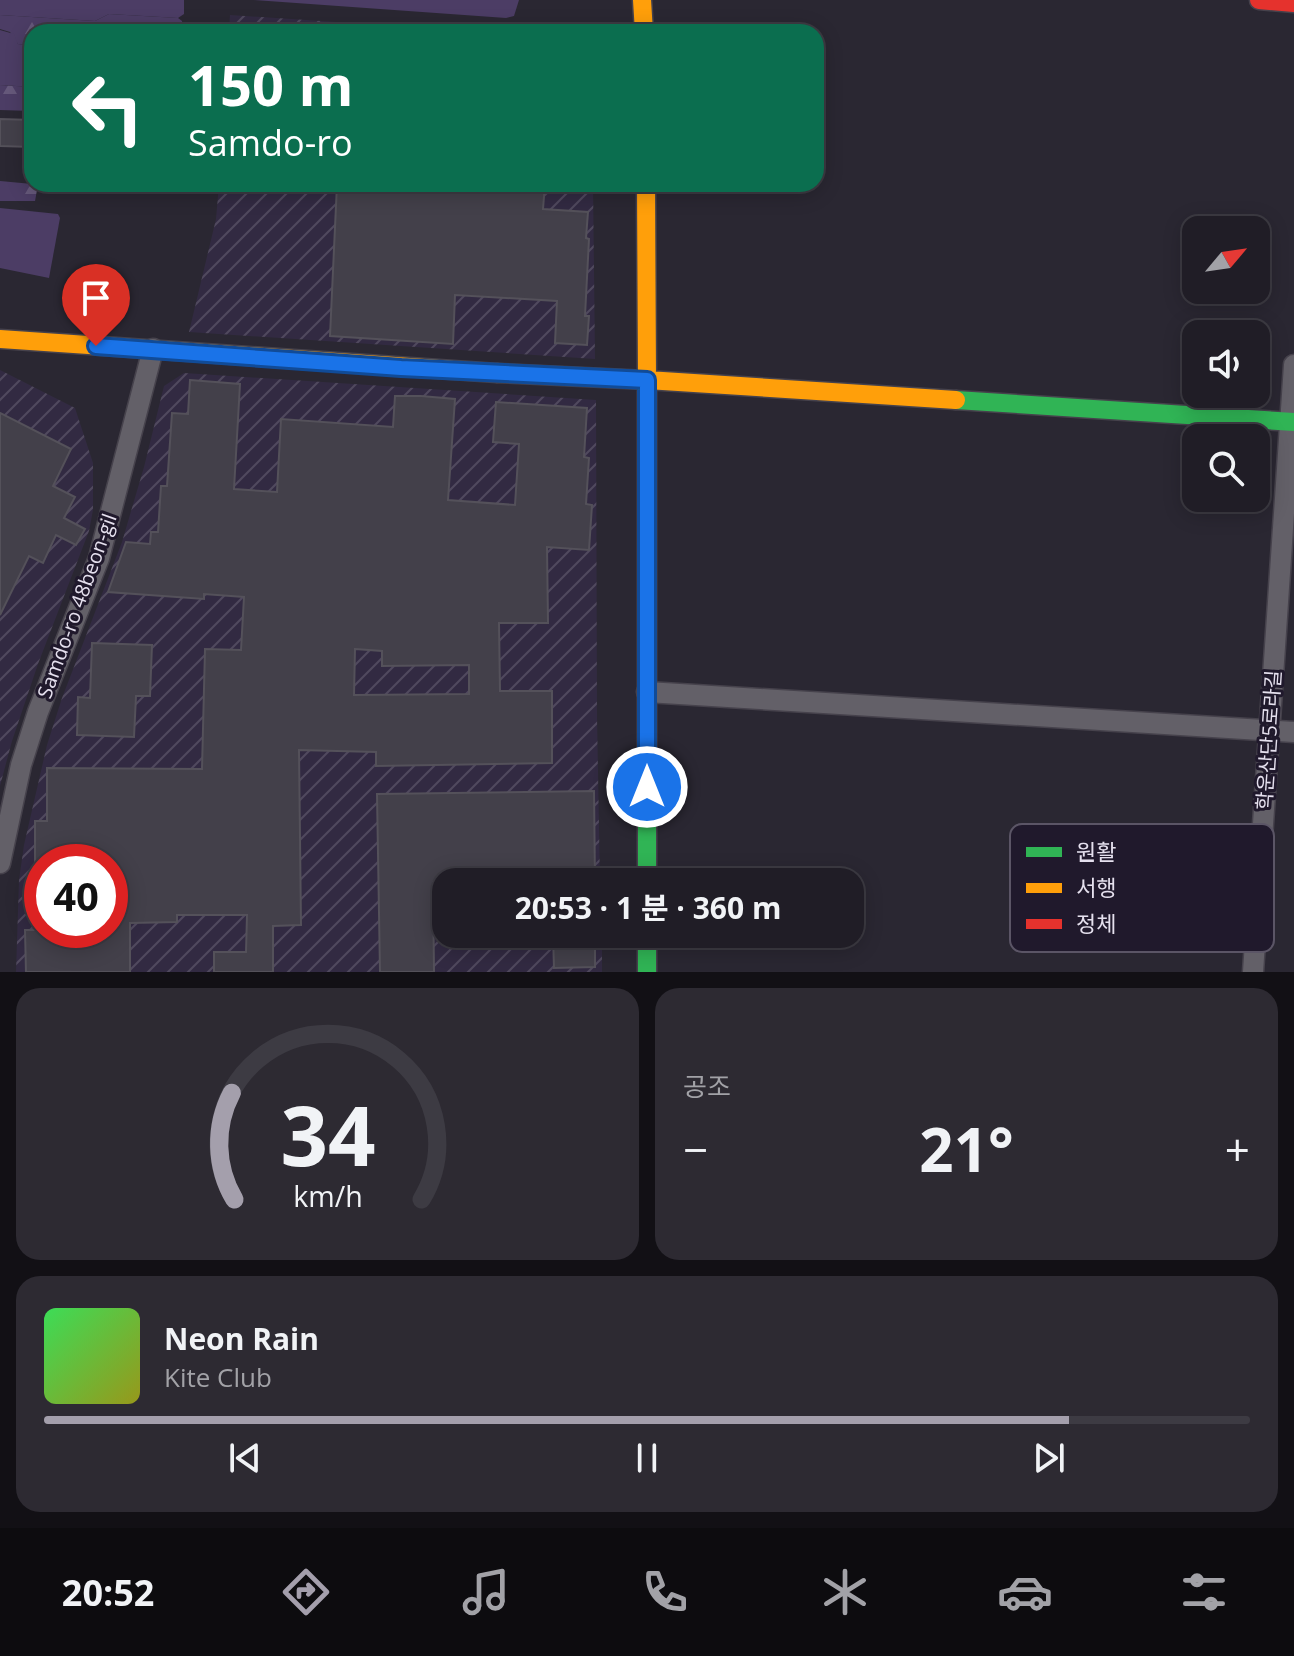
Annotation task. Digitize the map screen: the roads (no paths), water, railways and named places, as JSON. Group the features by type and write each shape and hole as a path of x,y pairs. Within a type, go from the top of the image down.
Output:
{"street":[{"path":"1259,0 1294,3"},
{"path":"646,192 647,868"},
{"path":"0,339 401,368 647,380 1292,422"},
{"name":"Samdo-ro 48beon-gil","path":"0,863 21,765 38,712 99,558 153,349"},
{"name":"학운산단5로라길","path":"1263,824 1294,365"},
{"path":"647,692 1294,732"},
{"path":"647,948 647,972"},
{"name":"학운산단5로라길","path":"1253,972 1254,952"}]}
